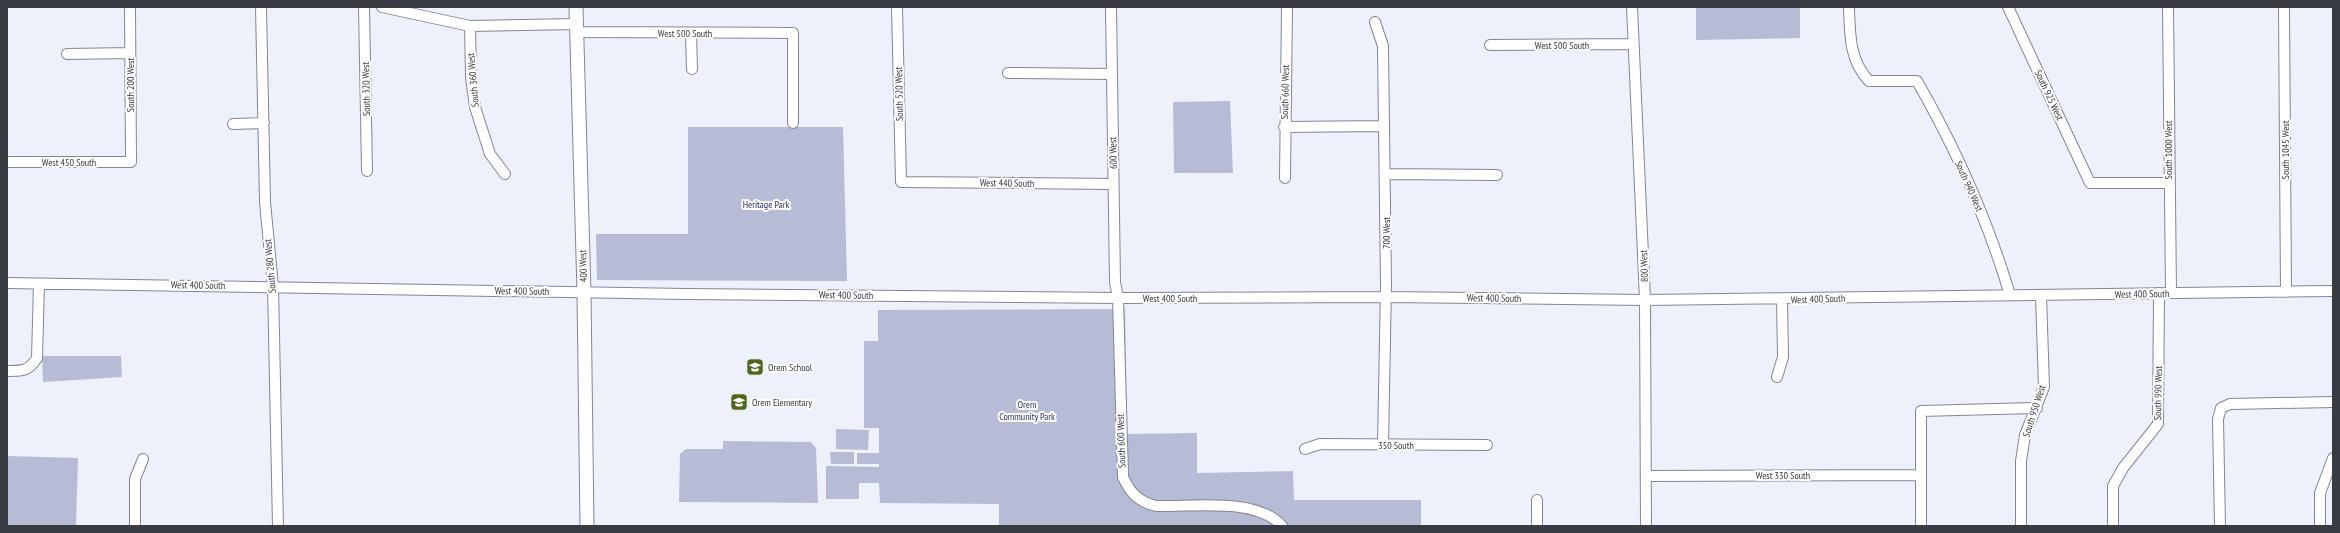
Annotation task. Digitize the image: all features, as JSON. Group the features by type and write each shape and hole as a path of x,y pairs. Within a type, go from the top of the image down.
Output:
{"main road":[{"name":"400 West","path":"576,7 584,292 587,526"}],"street":[{"name":"South 200 West","path":"130,7 131,162"},
{"name":"South 280 West","path":"261,7 265,202 273,286 278,526"},
{"name":"South 320 West","path":"364,7 367,171"},
{"name":"West 500 South","path":"382,7 470,26 577,28 690,33 793,33 793,123"},
{"name":"South 520 West","path":"898,7 901,182"},
{"name":"600 West","path":"1111,7 1115,282 1118,298"},
{"name":"South 660 West","path":"1285,178 1284,128 1287,7"},
{"name":"800 West","path":"1632,7 1645,300 1646,526"},
{"name":"South 940 West","path":"1849,7 1850,43 1859,71 1869,81 1917,81 1936,115 1971,189 1996,249 2010,295"},
{"name":"South 925 West","path":"2008,7 2090,183 2168,183"},
{"name":"South 1000 West","path":"2168,7 2168,183 2171,293"},
{"name":"South 1045 West","path":"2284,7 2286,292"},
{"name":"700 West","path":"1375,22 1383,46 1386,174 1386,297 1383,445"},
{"name":"South 360 West","path":"470,26 471,78 475,107 490,154 505,174"},
{"path":"690,33 692,69"},
{"name":"West 500 South","path":"1490,45 1633,44"},
{"path":"67,54 130,53"},
{"path":"1008,73 1112,74"},
{"path":"233,124 264,123"},
{"path":"1284,128 1384,126"},
{"name":"West 450 South","path":"7,162 131,162"},
{"path":"1386,174 1496,175"},
{"name":"West 440 South","path":"901,182 1113,184"},
{"name":"West 400 South","path":"7,283 584,292 1118,298 1386,297 1645,300 1782,300 2010,295 2041,296 2333,291"},
{"path":"7,371 21,371 31,367 37,358 39,284"},
{"name":"South 990 West","path":"2113,526 2113,486 2120,472 2158,424 2159,293"},
{"name":"South 950 West","path":"2021,526 2021,461 2025,435 2037,408 2044,387 2041,296"},
{"name":"South 600 West","path":"1118,298 1121,470 1128,488 1137,498 1156,506 1243,506 1262,511 1273,517 1282,526"},
{"path":"1778,377 1783,356 1782,300"},
{"path":"2220,526 2218,419 2221,408 2230,404 2333,402"},
{"path":"1921,526 1921,411 2037,408"},
{"name":"350 South","path":"1305,449 1320,444 1487,445"},
{"path":"2320,526 2320,494 2333,458"},
{"path":"135,526 135,479 143,459"},
{"name":"West 330 South","path":"1646,476 1920,475"},
{"path":"1537,500 1537,526"}],"green space":[{"path":"1696,7 1800,7 1800,38 1696,40"},
{"path":"1230,101 1233,173 1174,173 1173,102"},
{"name":"Heritage Park","path":"688,127 843,127 847,281 597,280 596,234 688,234"},
{"name":"Orem Community Park","path":"1125,309 1127,434 1197,433 1197,473 1293,471 1294,500 1421,500 1421,526 999,526 999,504 880,503 879,483 859,483 859,499 826,499 826,466 879,467 879,464 857,464 857,453 879,453 879,428 864,428 864,341 878,341 878,310"},
{"path":"42,356 121,356 122,377 43,382"},
{"path":"836,429 869,430 868,450 836,449"},
{"path":"723,441 811,442 816,448 818,503 679,502 680,454 686,449 723,449"},
{"path":"830,452 854,452 854,464 831,464"},
{"path":"7,456 78,458 76,526 7,526"}],"place":[{"name":"Orem School","path":"755,367"},
{"name":"Orem Elementary","path":"739,402"}]}
